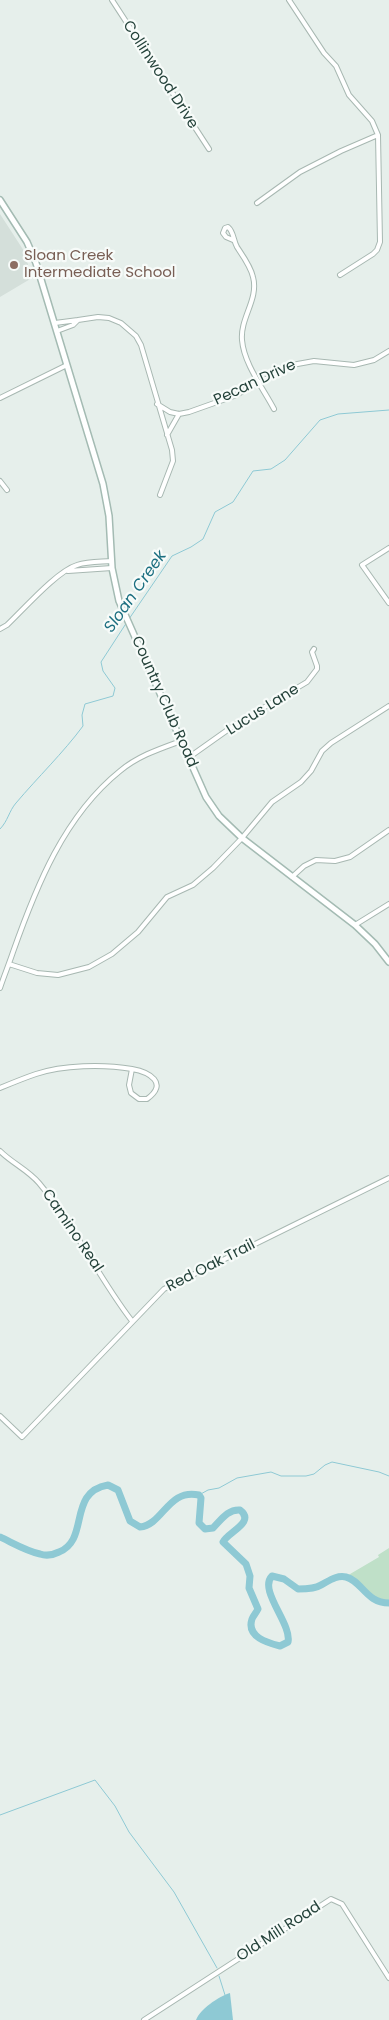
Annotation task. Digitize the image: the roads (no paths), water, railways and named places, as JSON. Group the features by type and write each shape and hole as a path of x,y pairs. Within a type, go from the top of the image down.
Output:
{"main road":[{"name":"Country Club Road","path":"0,200 27,242 36,263 103,484 109,516 112,568 115,586 123,611 188,758 211,805 219,816 242,838 355,925 375,944 389,962"}],"street":[{"name":"Collinwood Drive","path":"112,0 209,149"},
{"path":"289,0 324,53 336,66 349,95 372,121 378,136 380,242 373,254 340,275"},
{"path":"257,204 300,172 378,136"},
{"path":"233,240 254,278 254,292 242,327 245,355 274,409"},
{"path":"54,323 108,318 122,323 130,329 141,345 172,450 173,461 160,494"},
{"path":"57,331 72,325 78,320"},
{"name":"Pecan Drive","path":"179,414 234,396 292,365 302,362 319,361 354,365 374,360 389,351"},
{"path":"0,398 67,365"},
{"path":"157,404 170,412 179,414 167,435"},
{"path":"0,481 7,490"},
{"path":"389,548 362,565 389,604"},
{"path":"0,628 7,625 65,572 76,565 112,561"},
{"path":"65,572 112,568"},
{"name":"Lucus Lane","path":"188,758 236,724 307,682 317,666 312,652 314,649"},
{"path":"9,964 37,973 58,975 70,973 99,962 128,941 167,897 199,881 242,838 272,802 301,782 311,771 322,751 330,743 389,706"},
{"path":"0,988 41,880 54,854 80,813 103,786 120,770 148,754 181,741"},
{"path":"292,877 304,866 316,860 335,861 350,857 389,830"},
{"path":"355,925 389,904"},
{"path":"0,1088 39,1073 96,1065 132,1069 146,1072 155,1080 157,1085 156,1092 148,1099 139,1099 131,1094 129,1085 132,1069"},
{"name":"Camino Real","path":"0,1151 38,1182 60,1212 118,1303 132,1321"},
{"name":"Red Oak Trail","path":"0,1416 22,1437 132,1321 167,1288 389,1178"},
{"name":"Old Mill Road","path":"144,2020 331,1899 342,1904 389,1978"}],"water":[{"path":"230,1993 233,2020 196,2020 201,2012 210,2004"}],"waterway":[{"name":"Sloan Creek","path":"129,619 172,556 203,539 215,512 233,502 253,471 271,469 285,460 320,420 338,414 389,410"},
{"name":"Sloan Creek","path":"0,829 16,803 83,726 82,715 85,704 113,696 115,688 103,671 101,662 127,622"},
{"path":"199,1495 208,1490 219,1488 237,1478 271,1472 281,1476 306,1476 314,1474 332,1462 389,1476"},
{"path":"0,1537 42,1555 59,1552 68,1546 74,1537 87,1497 95,1489 108,1485 118,1490 130,1521 140,1527 148,1525 155,1520 180,1497 189,1494 199,1495 201,1498 199,1523 205,1529 213,1528 232,1511 240,1510 244,1514 245,1519 243,1523 223,1542 246,1564 250,1576 249,1588 258,1609 252,1618 251,1625 255,1635 259,1638 280,1646 288,1642 285,1626 269,1590 269,1582 272,1576 284,1579 298,1589 310,1589 336,1578 346,1577 351,1579 375,1600 389,1603"},
{"path":"0,1815 95,1780 115,1806 129,1832 174,1892 217,1968"},
{"path":"219,1976 225,1995"}],"place":[{"name":"Sloan Creek Intermediate School","path":"14,265"}]}
